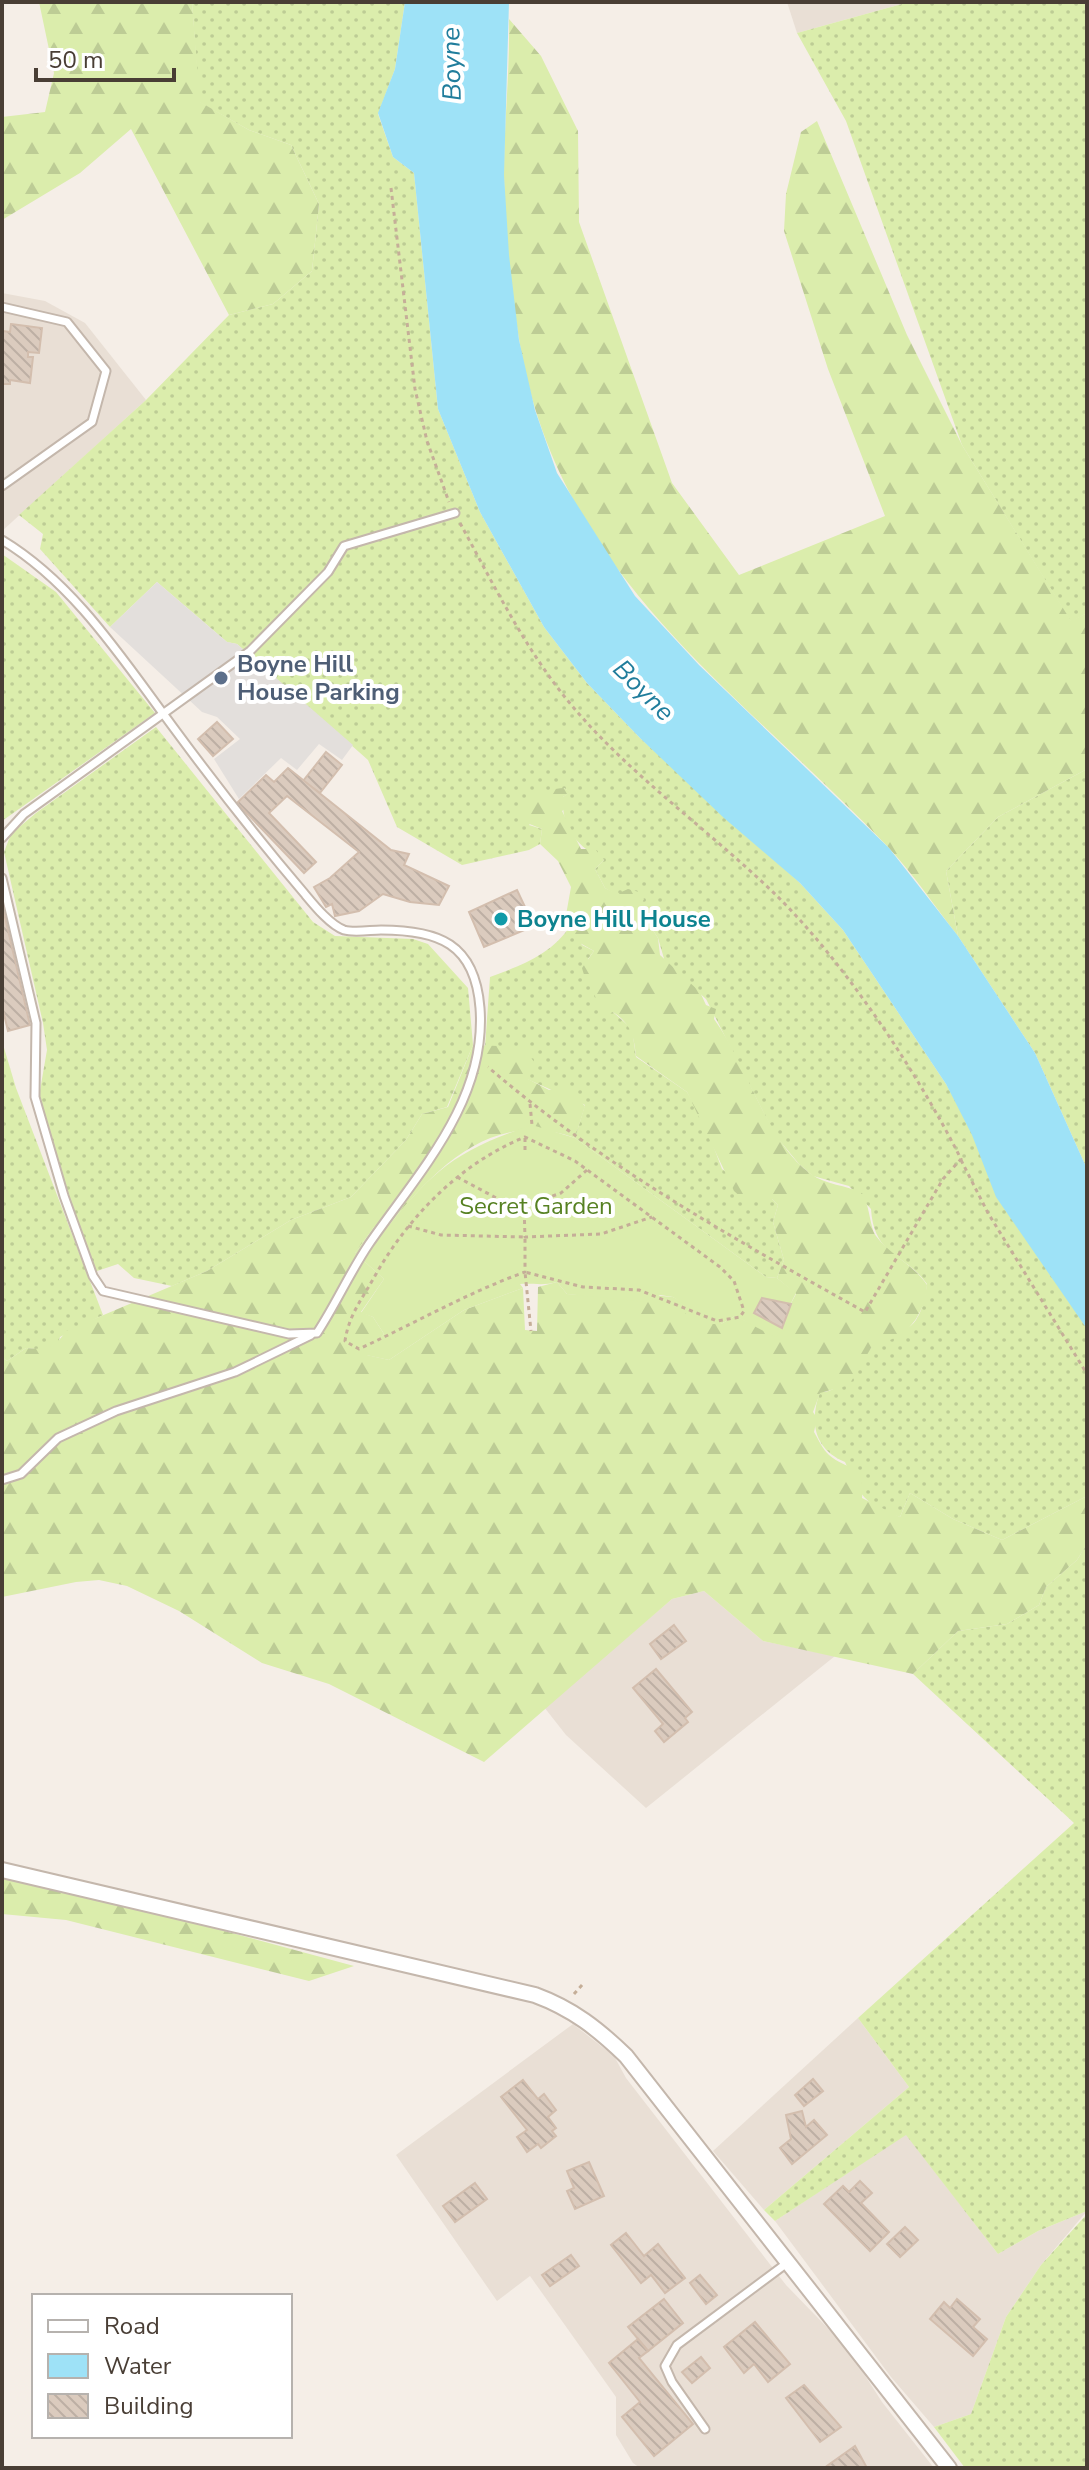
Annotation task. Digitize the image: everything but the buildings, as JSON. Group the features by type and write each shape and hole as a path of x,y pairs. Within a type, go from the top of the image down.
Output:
{"street":[{"path":"2,1870 535,1995 563,2005 594,2025 626,2056 949,2468"}],"lane":[{"path":"2,307 67,322 106,371 92,422 2,486"},
{"path":"2,838 24,814 250,651 328,572 344,546 455,513"},
{"path":"2,540 27,555 65,591 122,656 241,818 316,907 344,930 404,930 440,936 465,957 480,1008 476,1056 465,1096 449,1130 367,1247 317,1333 235,1372 116,1411 58,1438 21,1474 2,1480"},
{"path":"2,878 36,1023 35,1097 64,1196 93,1276 103,1291 289,1334 317,1333"},
{"path":"705,2429 672,2382 665,2366 677,2345 788,2262"}],"path":[{"path":"391,188 415,389 427,441 455,513 527,646 579,714 661,796 778,897 827,954 936,1110 988,1213 1087,1374"},
{"path":"476,1056 529,1103 695,1216 865,1312 943,1179 961,1159"},
{"path":"529,1103 532,1125"},
{"path":"525,1137 525,1154"},
{"path":"525,1137 587,1170 698,1249 734,1281 744,1311 740,1317 717,1321 639,1290 583,1287 525,1272 460,1296 433,1315 359,1349 345,1341 347,1325 385,1257 408,1226 457,1177 494,1151 525,1137"},
{"path":"457,1177 502,1201 524,1206 561,1193 587,1170"},
{"path":"524,1195 525,1272 531,1331"},
{"path":"408,1226 441,1235 525,1237 601,1234 652,1217"}],"shaded area":[{"path":"787,2 909,2 797,33"},
{"path":"2,293 45,301 85,323 146,400 2,531"},
{"name":"Boyne Hill House Parking","path":"157,582 227,642 237,644 353,745 342,760 319,744 297,770 281,758 239,799 214,759 240,739 217,717 202,712 110,627"},
{"path":"704,1591 763,1641 835,1656 646,1808 566,1735 544,1707 672,1599"},
{"path":"858,2018 909,2087 764,2210 713,2151"},
{"path":"573,2024 614,2056 626,2078 786,2285 848,2349 882,2402 934,2468 640,2468 633,2463 616,2435 616,2397 530,2276 497,2301 396,2155"},
{"path":"906,2134 998,2254 1038,2231 1087,2211 1041,2265 1006,2317 971,2414 934,2427 891,2377 775,2221"}],"green space":[{"path":"39,2 192,2 200,102 249,130 291,145 319,204 312,271 273,304 229,315 131,129 80,173 2,220 2,117 45,112 54,73"},
{"path":"192,2 405,2 395,69 378,114 393,157 414,173 438,409 480,512 544,627 587,683 640,738 800,883 843,930 946,1084 1087,1329 1087,1496 1002,1540 953,1519 910,1493 900,1517 878,1508 860,1491 845,1462 826,1450 815,1424 820,1392 842,1383 875,1344 911,1326 920,1312 927,1284 884,1245 873,1225 871,1209 849,1186 813,1176 775,1135 706,999 665,962 658,938 639,909 605,888 595,869 604,860 579,843 568,827 563,797 570,792 564,788 529,825 542,829 540,844 529,850 462,865 397,827 368,760 237,644 227,642 157,582 110,627 40,549 43,534 19,515 146,400 229,315 273,304 312,271 319,204 291,145 249,130 199,102"},
{"path":"909,2 1087,2 1087,613 1071,622 962,445 846,121 797,33"},
{"path":"509,19 541,56 578,131 579,222 672,483 739,575 885,516 828,369 784,231 786,194 801,132 817,121 907,335 962,445 1071,621 1087,613 1087,769 998,817 946,871 958,936 887,846 713,677 660,621 612,561 571,495 539,422 519,339 513,299 504,176"},
{"path":"2,554 56,592 155,713 2,821"},
{"path":"156,727 313,922 335,936 413,939 428,944 468,988 473,1045 447,1107 422,1114 406,1140 351,1197 291,1220 207,1271 172,1286 134,1278 118,1264 94,1272 38,1102 47,1050 4,852 11,834 36,813"},
{"path":"1087,769 1087,1169 1035,1053 958,936 946,871 998,817"},
{"path":"564,788 571,792 563,797 572,804 562,811 581,849 595,849 604,860 595,869 605,888 617,894 628,889 639,892 644,899 639,909 658,938 660,955 700,992 706,1005 716,1009 714,1019 782,1143 817,1178 862,1193 876,1236 927,1285 925,1302 904,1334 871,1348 849,1385 820,1393 813,1412 817,1418 814,1432 823,1447 829,1455 858,1474 863,1487 862,1498 900,1517 910,1493 953,1519 1002,1540 1087,1496 1087,1544 1077,1560 1046,1587 1039,1605 1007,1624 958,1631 913,1674 763,1641 704,1591 672,1599 484,1762 329,1684 262,1663 179,1611 127,1586 99,1580 76,1582 2,1597 2,1357 7,1361 26,1348 49,1347 66,1331 207,1271 291,1220 351,1197 406,1140 422,1114 448,1107 473,1045 524,1047 534,1062 528,1079 549,1090 564,1087 585,1106 575,1138 544,1131 515,1131 489,1139 441,1169 381,1235 374,1227 355,1253 384,1279 361,1312 373,1317 384,1334 367,1355 389,1360 464,1310 523,1288 525,1330 537,1331 538,1287 557,1282 567,1294 600,1296 607,1291 673,1297 721,1324 735,1316 752,1324 788,1309 796,1294 777,1278 784,1260 773,1222 778,1205 772,1199 743,1199 734,1191 687,1092 636,1056 634,1042 624,1021 613,1012 606,1015 598,1011 582,968 594,951 578,942 566,915 571,887 558,861 540,844 542,829 522,821 528,799 541,792"},
{"path":"571,925 582,945 594,951 588,959 613,1012 632,1029 636,1057 687,1092 705,1124 722,1169 762,1198 772,1199 778,1205 773,1222 784,1260 777,1278 766,1277 575,1138 585,1105 527,1079 485,1047 490,977 545,951"},
{"path":"2,1041 16,1088 103,1315 60,1337 58,1343 45,1350 26,1348 7,1361 2,1357"},
{"name":"Secret Garden","path":"532,1125 575,1138 766,1277 777,1278 796,1293 788,1309 786,1329 775,1337 735,1316 721,1324 688,1324 683,1304 673,1297 660,1295 647,1302 567,1294 557,1282 520,1284 523,1288 464,1310 389,1360 366,1355 384,1334 373,1317 361,1313 384,1279 355,1253 374,1227 382,1234 416,1194 446,1166 483,1144"},
{"path":"1087,1544 1087,2211 1038,2231 998,2254 906,2135 775,2221 764,2210 909,2087 858,2018 1074,1823 913,1674 958,1631 1007,1624 1039,1605 1046,1587 1077,1560"},
{"path":"2,1878 191,1922 354,1966 309,1981 66,1920 2,1914"},
{"path":"1087,2214 1087,2468 965,2468 934,2427 971,2414 1006,2317 1041,2265"}],"water":[{"name":"Boyne","path":"405,2 509,2 504,175 509,255 519,340 535,410 557,473 635,596 699,665 889,848 958,936 1035,1053 1087,1169 1087,1329 996,1197 972,1135 946,1084 843,930 800,883 724,818 587,683 544,627 480,512 438,409 414,173 393,157 378,113 395,69"}],"place":[{"name":"Boyne Hill House Parking","path":"221,678"},
{"name":"Boyne Hill House","path":"501,919"}]}
